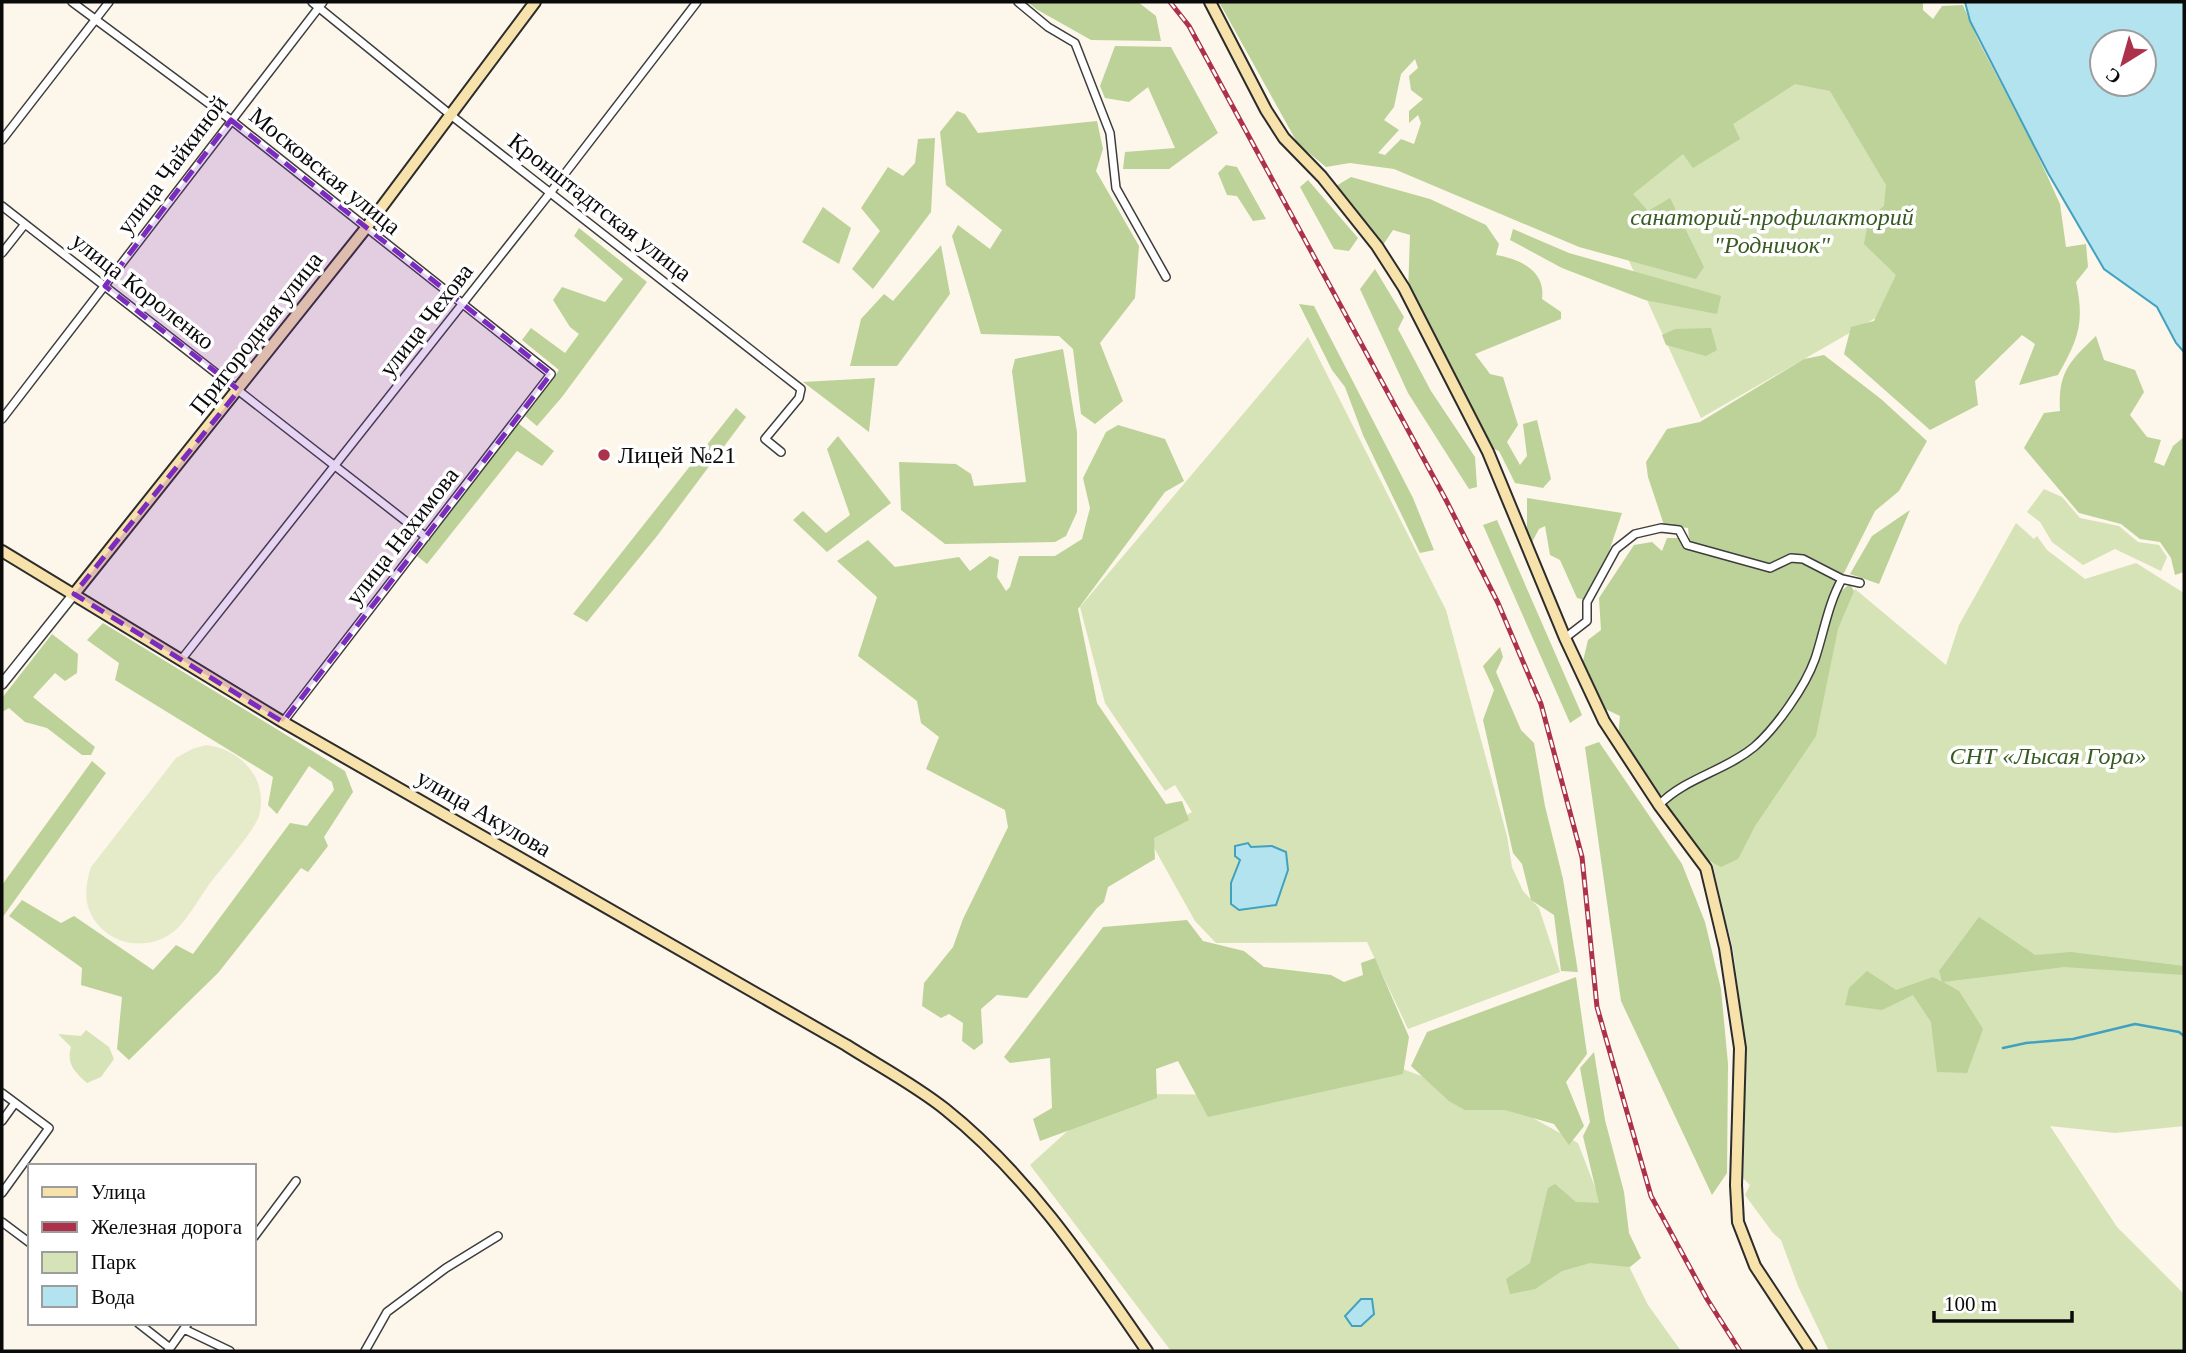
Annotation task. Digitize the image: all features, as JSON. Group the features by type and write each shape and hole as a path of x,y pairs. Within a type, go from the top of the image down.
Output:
{"main road":[{"name":"Пригородная улица","path":"74,594 366,228 535,2"},
{"path":"1210,2 1266,110 1284,138 1322,177 1377,246 1404,288 1488,452 1565,638 1604,721 1658,805 1706,868 1725,948 1740,1048 1736,1185 1738,1222 1755,1266 1811,1351"},
{"name":"улица Акулова","path":"2,551 284,722 846,1045 946,1110 1000,1159 1047,1212 1147,1351"}],"street":[{"name":"Московская улица","path":"72,2 231,120 551,374"},
{"path":"2,140 109,2"},
{"name":"улица Чехова","path":"181,660 462,306 697,2"},
{"path":"1018,2 1048,27 1075,43 1110,133 1116,188 1166,277"},
{"name":"Кронштадтская улица","path":"318,4 452,116 801,389 799,398 765,439 781,452"},
{"name":"улица Чайкиной","path":"2,419 318,4"},
{"name":"улица Короленко","path":"2,206 426,537"},
{"path":"2,253 24,224"},
{"name":"улица Нахимова","path":"284,722 551,374"},
{"path":"1565,638 1587,621 1587,602 1616,549 1635,534 1661,528 1679,530 1687,545 1770,568 1791,558 1803,558 1842,579 1860,583"},
{"path":"1658,805 1670,794 1729,763 1754,746 1781,716 1814,662 1842,579"},
{"name":"Пригородная улица","path":"2,684 74,594"},
{"path":"2,1093 49,1128 2,1193"},
{"path":"2,1121 15,1103"},
{"path":"256,1234 296,1181"},
{"path":"2,1222 28,1241"},
{"path":"365,1351 387,1312 446,1268 498,1236"},
{"path":"140,1325 169,1349 186,1326 230,1351"}],"highlighted area":[{"path":"231,120 551,374 283,722 74,594 239,390 105,286"}],"green space":[{"path":"1028,2 1138,2 1156,16 1161,41 1091,40"},
{"path":"1219,2 1923,2 1923,10 1933,19 1942,6 1963,5 2060,204 2066,247 2086,244 2088,267 2076,282 2080,309 2078,331 2058,375 2019,385 2035,344 2022,335 1975,381 1978,405 1930,430 1844,354 1851,327 1874,321 1896,275 1864,244 1869,218 1884,206 1886,185 1830,91 1795,84 1733,124 1740,139 1693,168 1683,154 1633,194 1648,211 1670,198 1704,267 1696,279 1579,247 1394,169 1350,163 1326,167 1298,144","holes":["1415,59 1418,68 1409,76 1411,90 1423,99 1409,111 1409,123 1418,115 1421,123 1414,144 1401,139 1385,155 1378,153 1399,130 1384,120 1394,107 1401,74"]},
{"path":"1115,46 1171,47 1218,133 1169,169 1123,169 1125,152 1175,148 1148,87 1129,102 1105,98 1100,86"},
{"name":"санаторий-профилакторий \"Родничок\"","path":"1824,51 1912,189 1893,308 1701,418 1596,189"},
{"path":"957,111 965,114 978,133 1097,121 1103,149 1096,171 1139,246 1135,298 1100,343 1123,401 1095,424 1081,414 1073,349 1059,336 981,334 952,236 958,225 990,249 1002,230 946,185 940,132"},
{"path":"935,138 931,212 873,289 852,269 880,231 861,208 888,167 903,176 915,163 918,139"},
{"path":"1226,165 1237,167 1266,219 1253,221 1237,196 1227,195 1218,173"},
{"path":"1351,177 1430,199 1486,225 1499,244 1496,255 1530,268 1540,281 1542,299 1561,312 1561,319 1475,354 1490,374 1503,377 1518,425 1507,442 1520,465 1527,456 1523,424 1537,420 1551,479 1543,488 1515,483 1499,451 1487,446 1408,294 1410,235 1393,230 1383,245 1364,228 1331,189"},
{"path":"1308,180 1358,238 1349,251 1334,249 1300,187"},
{"path":"823,207 851,228 839,264 802,242"},
{"path":"579,228 647,282 562,397 537,426 525,416 559,370 522,340 531,328 565,353 579,334 570,327 553,300 562,287 605,302 623,279 574,236"},
{"path":"1513,229 1569,253 1721,296 1717,314 1645,300 1562,268 1510,240"},
{"path":"941,245 950,294 897,366 850,366 861,319 884,294 893,301"},
{"path":"1375,269 1404,317 1398,329 1431,391 1475,457 1477,487 1469,489 1408,393 1360,289"},
{"path":"1299,304 1314,306 1413,498 1434,550 1420,553 1363,435 1345,387 1332,370"},
{"path":"1711,328 1717,350 1706,356 1666,345 1662,335 1675,329"},
{"path":"2096,336 2104,360 2135,370 2144,392 2130,415 2147,437 2161,440 2154,462 2164,466 2173,446 2184,437 2184,572 2175,575 2171,558 2160,542 2140,539 2121,524 2079,513 2024,448 2044,413 2060,411 2063,377 2072,361"},
{"path":"1308,337 1446,610 1507,836 1512,867 1523,891 1539,908 1560,972 1408,1029 1367,942 1216,943 1195,921 1148,837 1192,812 1175,785 1165,791 1105,703 1080,607"},
{"path":"1063,349 1077,432 1077,512 1066,536 1055,542 945,544 901,510 899,462 956,464 971,474 974,486 1026,482 1012,371 1015,359"},
{"path":"1824,355 1881,399 1927,441 1899,491 1875,511 1832,597 1811,666 1784,710 1749,749 1658,797 1618,737 1620,716 1599,706 1584,678 1583,661 1588,640 1601,630 1599,598 1634,545 1652,542 1662,551 1667,538 1689,538 1688,528 1664,525 1648,477 1646,462 1667,429 1700,422 1804,359"},
{"path":"875,378 869,432 803,382"},
{"path":"736,408 746,417 657,536 587,622 573,614"},
{"path":"518,423 554,451 542,466 517,451 427,564 417,556"},
{"path":"1118,425 1165,439 1184,481 1165,492 1078,609 1097,703 1166,804 1182,801 1189,820 1154,838 1155,859 1108,887 1104,902 1027,998 997,995 981,1009 983,1043 974,1050 962,1041 963,1023 949,1014 941,1018 922,1006 924,983 953,947 963,919 1008,827 1005,810 926,769 939,737 921,723 917,701 858,656 877,597 837,561 868,540 895,567 959,557 970,571 990,556 999,560 997,577 1006,591 1010,587 1019,556 1055,556 1082,539 1090,508 1083,478 1106,432"},
{"path":"838,436 891,503 827,552 793,520 803,511 826,533 850,515 827,449"},
{"path":"2044,489 2062,497 2080,518 2119,526 2138,542 2159,545 2167,557 2161,571 2115,549 2083,565 2052,542 2040,522 2027,512"},
{"path":"1527,498 1622,513 1597,587 1589,601 1577,598 1560,560 1550,555 1545,526 1539,529 1531,544 1527,533"},
{"path":"1910,510 1879,584 1850,574 1872,536"},
{"path":"1497,520 1582,715 1570,723 1483,525"},
{"name":"СНТ «Лысая Гора»","path":"2016,523 2034,539 2037,536 2047,550 2085,579 2136,563 2184,593 2184,1126 2115,1133 2050,1126 2117,1227 2184,1294 2184,1351 1829,1351 1798,1286 1781,1240 1745,1195 1750,1185 1743,1178 1745,1083 1741,1012 1733,948 1716,901 1720,897 1710,853 1855,589 1946,665 1959,625"},
{"path":"1850,584 1854,591 1838,629 1816,736 1755,826 1738,859 1721,867 1692,852 1662,805 1674,795 1728,768 1764,741 1796,701 1837,594"},
{"path":"103,623 345,771 353,792 324,837 328,846 308,872 301,868 218,973 129,1060 117,1049 122,997 81,985 82,968 9,916 22,900 61,923 74,916 153,970 176,945 193,954 290,823 307,826 334,790 332,782 309,766 277,814 268,805 273,777 115,680 119,663 87,640"},
{"path":"52,634 78,654 77,673 65,681 55,673 33,697 95,747 91,755 82,755 47,728 25,722 9,708 2,712 2,698"},
{"path":"1500,647 1503,657 1496,672 1521,730 1534,743 1545,806 1563,879 1578,972 1561,971 1554,915 1531,900 1522,864 1513,853 1483,720 1494,690 1483,666"},
{"path":"1599,742 1682,864 1705,922 1721,989 1728,1064 1727,1173 1712,1195 1621,1001 1585,747"},
{"path":"206,745 230,753 241,759 249,768 260,790 259,816 178,928 164,937 145,943 116,939 100,927 90,913 86,891 91,867 176,758"},
{"path":"92,761 106,773 2,918 2,885"},
{"path":"1979,917 2035,955 2071,952 2184,966 2184,975 2064,967 1943,982 1959,991 1983,1029 1967,1073 1937,1072 1931,1022 1913,995 1882,1010 1845,1005 1849,988 1867,971 1896,990 1933,977 1942,982 1939,971"},
{"path":"1187,920 1203,941 1244,951 1264,967 1331,975 1344,982 1363,975 1361,963 1375,958 1409,1037 1403,1074 1208,1117 1178,1061 1156,1069 1157,1098 1040,1141 1033,1119 1052,1108 1050,1058 1010,1063 1004,1057 1103,927"},
{"path":"1576,977 1587,1054 1566,1082 1584,1126 1569,1145 1554,1124 1505,1110 1465,1110 1449,1101 1411,1066 1427,1032"},
{"path":"86,1030 109,1047 114,1059 101,1077 87,1083 71,1063 71,1047 58,1034 81,1036"},
{"path":"1594,1052 1605,1120 1624,1192 1629,1233 1641,1258 1630,1267 1590,1263 1562,1271 1535,1289 1510,1294 1506,1279 1530,1263 1548,1188 1555,1184 1576,1202 1599,1203 1583,1136 1590,1122 1580,1068"},
{"path":"1400,1068 1531,1117 1578,1143 1613,1234 1648,1305 1681,1351 1171,1351 1030,1165 1072,1127 1139,1094 1261,1095"}],"water":[{"path":"1965,2 2184,2 2184,352 2176,343 2157,307 2104,269 2048,173 1970,21"},
{"path":"1248,843 1251,847 1272,846 1286,852 1288,870 1276,905 1239,910 1231,904 1231,883 1240,860 1235,856 1235,846"},
{"path":"1361,1299 1372,1299 1374,1314 1361,1326 1352,1326 1345,1316"}],"waterway":[{"path":"2003,1048 2073,1039 2135,1024 2179,1032 2184,1036"}],"railway":[{"path":"1170,2 1189,26 1446,500 1498,603 1541,704 1582,857 1597,1007 1651,1196 1707,1299 1740,1351"}],"place":[{"name":"Лицей №21","path":"604,455"}]}
